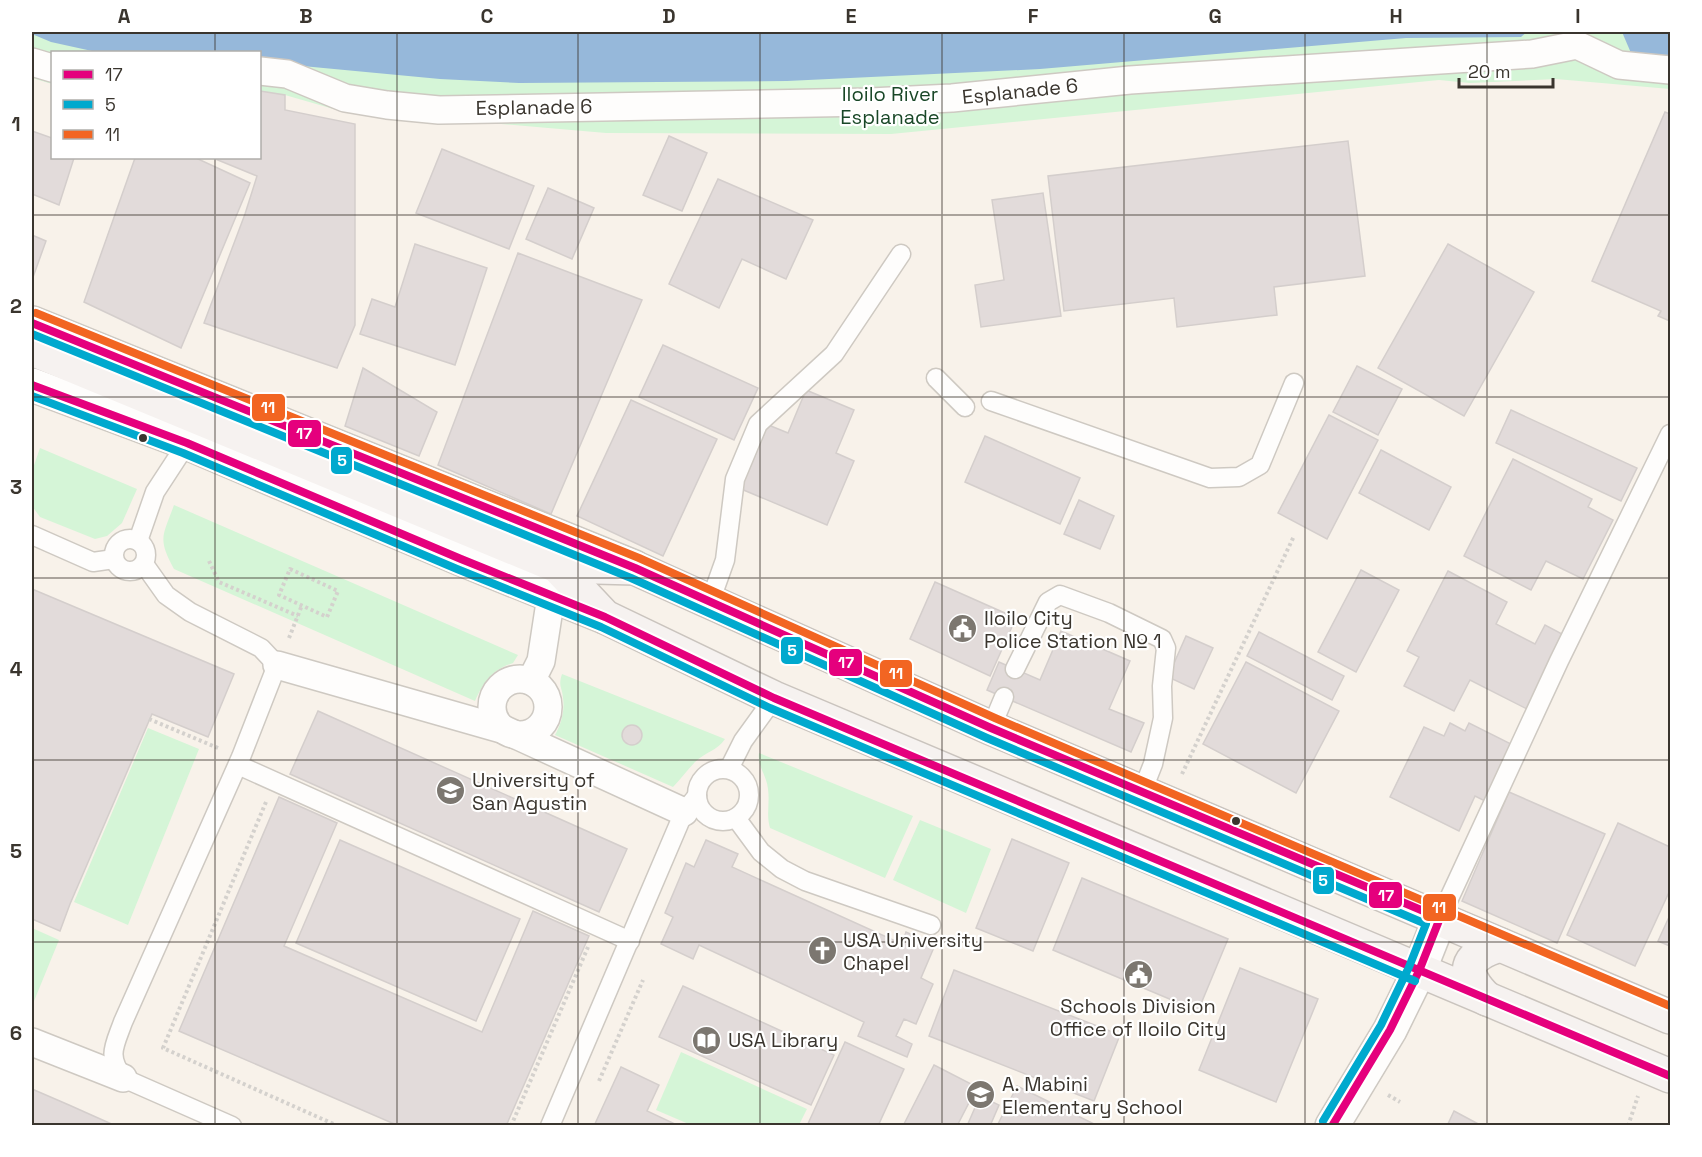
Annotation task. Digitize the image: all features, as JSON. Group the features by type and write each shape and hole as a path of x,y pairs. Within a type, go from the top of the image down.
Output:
{"highway":[{"path":"32,349 461,527 554,581 605,617 774,698 1671,1076"},
{"path":"554,581 635,567 991,728 1671,1017"},
{"path":"1487,999 1471,982 1470,967 1475,957 1482,951 1500,945"}],"main road":[{"path":"32,323 635,567"},
{"path":"32,385 554,581"},
{"path":"1332,1125 1390,1030 1419,970 1440,918"}],"street":[{"name":"Esplanade 6","path":"261,71 287,74 345,98 439,110 870,102 952,98 1130,80 1532,54 1576,45 1619,65 1671,70"},
{"path":"32,62 51,68"},
{"path":"531,681 541,661 554,581"},
{"path":"277,665 509,732 524,735 540,727 548,712 546,695 531,681 516,679 508,682 495,695 493,715 498,723 509,732 691,804"},
{"path":"32,1042 123,1078"}],"lane":[{"path":"710,602 725,560 735,479 758,424 834,354 901,254"},
{"path":"936,378 965,407"},
{"path":"991,401 1210,478 1239,477 1260,465 1294,383"},
{"path":"1440,918 1559,661 1671,434"},
{"path":"138,541 155,492 187,443"},
{"path":"32,536 93,562 114,559"},
{"path":"128,539 138,541 145,549 144,564 136,571 125,571 116,564 113,554 118,544 128,539"},
{"path":"144,564 166,595 190,612 261,648 277,665 238,765 123,1022 114,1048 114,1065 123,1078 224,1124"},
{"path":"1015,669 1047,602 1060,595 1109,613 1162,639 1166,648 1162,686 1163,718 1154,764 1142,792"},
{"path":"991,728 1004,697"},
{"path":"729,769 743,741 774,698"},
{"path":"238,765 630,941"},
{"path":"550,1125 701,781 713,771 729,769 744,779 749,796 743,812 736,818 719,821 691,804"},
{"path":"736,818 761,852 782,869 805,881 931,925"}],"path":[{"path":"1180,779 1294,536"},
{"path":"209,561 219,582 298,616"},
{"path":"290,569 338,591 327,617 302,605 279,595 290,569"},
{"path":"275,781 163,1048 338,1125"},
{"path":"511,1125 586,954"},
{"path":"605,1068 643,980"},
{"path":"1387,1094 1400,1102"},
{"path":"1628,1125 1636,1102"}],"green space":[{"name":"Iloilo River Esplanade","path":"32,32 1183,46 1511,32 1514,37 1527,32 1622,32 1628,42 1670,32 1670,89 1556,79 1470,83 1439,80 891,134 606,133 337,110 285,95 261,91 261,51 51,51 51,84 32,78"},
{"path":"40,448 137,489 122,523 107,536 95,539 40,517 32,506 32,471"},
{"path":"174,505 518,655 513,663 499,669 490,677 475,701 174,569 165,550 164,537"},
{"path":"562,674 725,739 695,762 673,787 555,735 563,713 563,694 560,684"},
{"path":"148,728 199,749 128,925 74,902"},
{"path":"759,753 913,816 885,878 770,828 768,789 759,762"},
{"path":"920,820 991,849 966,913 893,880"},
{"path":"32,928 59,940 32,1006"},
{"path":"681,1052 807,1109 799,1125 691,1125 656,1110"}],"water":[{"path":"32,32 1527,32 1521,37 1406,38 1040,69 787,81 519,83 440,79 261,62 261,51 92,51 51,42"},
{"path":"1622,32 1670,32 1670,56 1631,53"}],"building":[{"path":"261,91 285,95 285,110 355,124 355,325 337,368 204,323 257,176 215,159 261,159"},
{"path":"1665,112 1670,114 1670,321 1658,316 1661,311 1592,281"},
{"path":"32,131 51,138 51,159 74,159 59,205 32,194"},
{"path":"669,136 707,153 682,211 643,195"},
{"path":"1348,141 1365,276 1274,287 1277,315 1177,327 1174,298 1064,311 1048,176"},
{"path":"442,149 534,186 509,249 416,213"},
{"path":"135,159 198,159 250,183 181,348 84,302"},
{"path":"718,179 813,220 786,279 742,259 719,308 669,284"},
{"path":"548,188 594,208 572,259 526,239"},
{"path":"1043,193 1061,316 981,327 975,285 1004,280 992,200"},
{"path":"32,235 46,241 32,280"},
{"path":"415,244 487,268 455,365 360,334 372,299 395,307"},
{"path":"1448,244 1534,292 1464,416 1378,368"},
{"path":"518,253 642,300 551,514 438,465"},
{"path":"663,345 758,388 734,440 639,397"},
{"path":"1357,366 1402,389 1378,435 1333,412"},
{"path":"363,368 437,412 419,456 345,426"},
{"path":"806,390 854,410 836,453 854,461 827,525 734,486 761,422 788,433"},
{"path":"631,400 717,439 663,556 577,516"},
{"path":"1511,410 1637,468 1621,501 1496,443"},
{"path":"1329,415 1378,440 1327,539 1278,513"},
{"path":"985,436 1080,478 1060,524 965,482"},
{"path":"1381,450 1451,487 1429,530 1359,493"},
{"path":"1513,459 1592,499 1588,507 1613,520 1583,579 1546,561 1531,590 1464,556"},
{"path":"1079,500 1114,516 1100,549 1064,534"},
{"path":"1361,570 1399,590 1356,672 1318,652"},
{"path":"1448,571 1507,602 1496,624 1535,644 1545,625 1564,635 1527,709 1470,680 1454,711 1404,686 1419,657 1407,651"},
{"name":"Iloilo City Police Station № 1","path":"935,582 1016,618 990,676 910,639"},
{"path":"32,589 234,674 208,737 152,714 60,931 32,919"},
{"path":"1061,631 1130,661 1109,709 1144,723 1131,752 987,690 999,662 1040,680"},
{"path":"1259,632 1344,676 1332,700 1247,656"},
{"path":"1186,636 1213,648 1194,689 1168,677"},
{"path":"1246,662 1339,711 1296,793 1203,744"},
{"path":"318,711 627,849 599,912 290,774"},
{"path":"1450,723 1465,731 1469,723 1513,745 1485,801 1475,796 1459,831 1390,797 1424,727 1444,736"},
{"path":"632,725 639,728 642,735 639,742 632,745 625,742 622,735 625,728"},
{"path":"1509,792 1605,834 1557,943 1462,901"},
{"path":"279,797 337,823 284,946 482,1032 533,911 589,936 506,1126 399,1126 179,1031"},
{"path":"1618,823 1670,847 1670,890 1635,966 1567,935"},
{"path":"1012,839 1069,863 1033,951 976,928"},
{"path":"340,840 520,919 476,1021 296,943"},
{"name":"USA University Chapel","path":"706,840 738,854 732,867 902,944 906,932 935,945 921,978 933,984 916,1024 904,1019 896,1036 912,1044 907,1057 858,1036 864,1022 699,945 693,959 661,944 673,917 665,913 686,863 694,867"},
{"path":"1082,878 1228,939 1198,1011 1053,950"},
{"path":"1670,915 1670,946 1658,941"},
{"path":"1240,968 1318,999 1276,1102 1199,1070"},
{"path":"954,970 1120,1035 1094,1101 929,1036"},
{"path":"683,986 834,1055 811,1105 659,1037"},
{"path":"845,1042 904,1069 878,1126 807,1126"},
{"path":"934,1065 977,1087 957,1126 903,1126"},
{"path":"621,1067 659,1085 647,1111 679,1126 594,1126"},
{"path":"1017,1086 1098,1126 997,1126"},
{"path":"32,1089 69,1105 116,1126 32,1126"},
{"path":"980,1096 999,1105 990,1126 967,1126"},
{"path":"1454,1111 1482,1126 1447,1126"}],"transit line":[{"name":"11","path":"36,313 639,558 995,718 1670,1006"},
{"name":"17","path":"32,323 635,568 991,728 1440,918 1419,971 1390,1030 1332,1126"},
{"name":"5","path":"32,334 631,578 987,738 1426,924 1409,967 1381,1025 1323,1121"},
{"name":"17","path":"32,385 187,443 605,617 774,698 1670,1076"},
{"name":"5","path":"32,396 183,453 601,627 770,708 1415,981"}],"place":[{"name":"Iloilo City Police Station № 1","path":"963,629"},
{"name":"University of San Agustin","path":"451,791"},
{"name":"USA University Chapel","path":"822,951"},
{"name":"Schools Division Office of Iloilo City","path":"1138,975"},
{"name":"USA Library","path":"707,1040"},
{"name":"A. Mabini Elementary School","path":"981,1095"}]}
